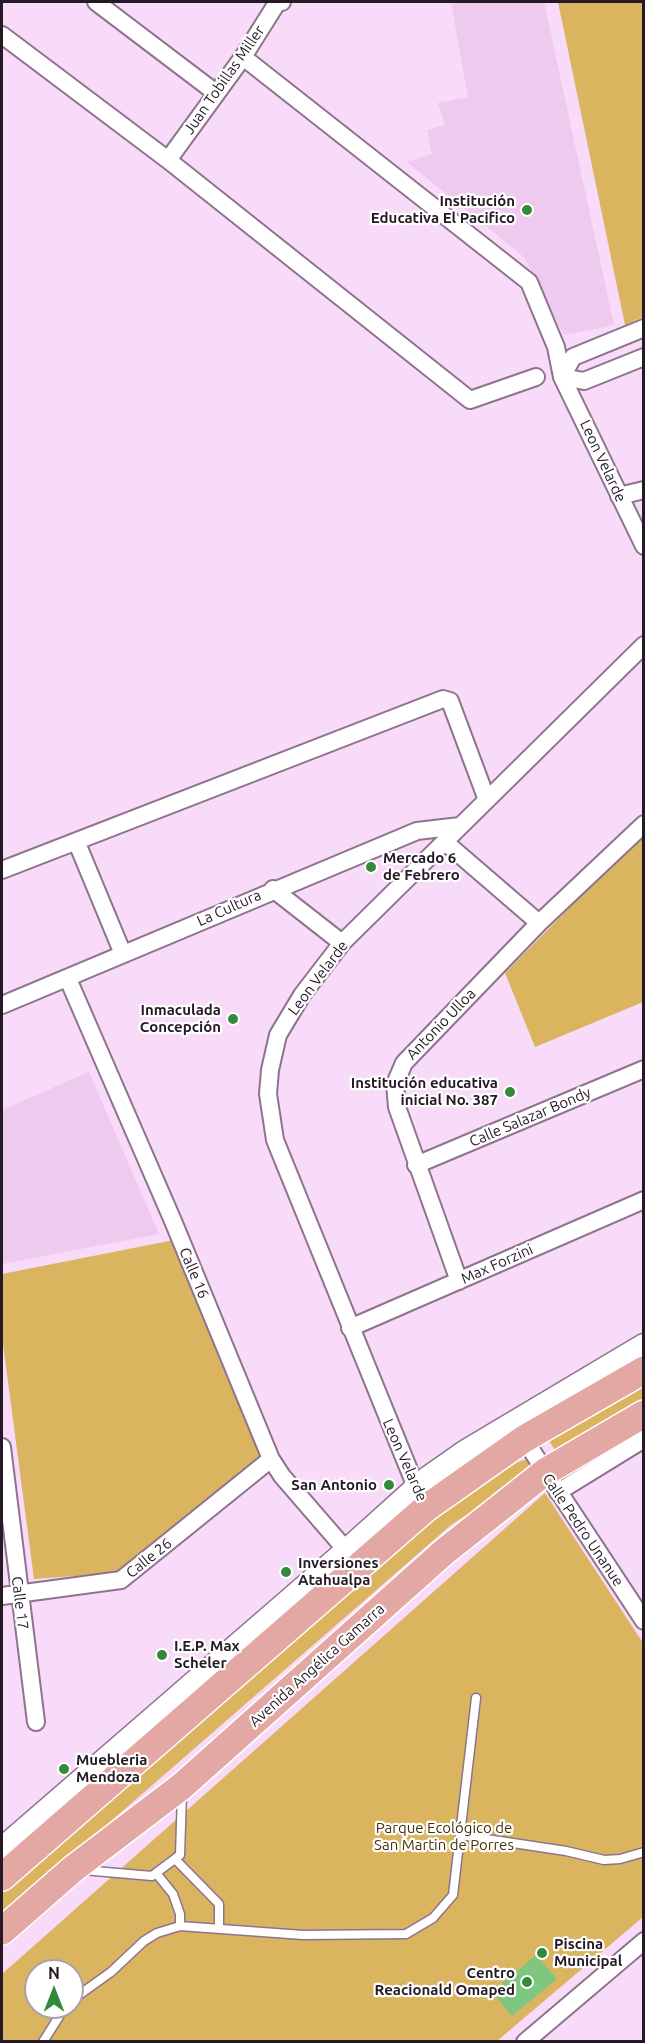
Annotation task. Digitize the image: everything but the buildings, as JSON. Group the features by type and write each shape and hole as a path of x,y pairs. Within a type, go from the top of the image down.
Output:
{"main road":[{"path":"2,1877 421,1498 466,1452 644,1346"},
{"path":"421,1498 644,1370"},
{"name":"Avenida Angélica Gamarra","path":"2,1931 73,1869 182,1786 444,1552 551,1482 644,1414"}],"street":[{"path":"96,2 216,93"},
{"name":"Juan Tobillas Miller","path":"168,160 243,57 278,2"},
{"path":"2,35 168,160 470,400 536,377"},
{"name":"Leon Velarde","path":"243,57 529,282 556,347 562,377 644,546"},
{"path":"644,328 580,352 573,357 562,377 584,381 644,357"},
{"path":"619,496 644,490"},
{"name":"Leon Velarde","path":"421,1498 275,1140 268,1094 270,1070 278,1035 302,995 342,943 644,645"},
{"path":"2,870 77,843 443,699 450,701 487,800"},
{"name":"Antonio Ulloa","path":"459,1281 397,1107 395,1084 404,1063 539,923 644,824"},
{"name":"La Cultura","path":"2,1005 68,979 273,889 417,831 460,826"},
{"path":"445,842 539,923"},
{"path":"77,843 123,954"},
{"path":"273,889 342,943"},
{"name":"Calle 16","path":"68,979 173,1221 271,1459 282,1476 346,1550"},
{"name":"Calle Salazar Bondy","path":"416,1165 644,1069"},
{"name":"Max Forzini","path":"350,1328 644,1200"},
{"name":"Calle Pedro Unanue","path":"524,1439 644,1621"},
{"name":"Avenida Angélica Gamarra","path":"551,1482 644,1439"},
{"name":"Calle 17","path":"2,1447 36,1722"},
{"name":"Calle 26","path":"2,1596 121,1580 271,1459"},
{"path":"2,1848 346,1550 421,1498"},
{"path":"525,2042 644,1941"}],"lane":[{"path":"84,1991 111,1972 144,1941 157,1933 180,1926 303,1935 406,1934 433,1918 453,1896 476,1698"},
{"path":"73,1869 152,1876 175,1859 180,1855 182,1786"},
{"path":"460,1835 566,1851 604,1860 620,1859 644,1852"},
{"path":"175,1859 219,1904 219,1929"},
{"path":"156,1873 172,1894 180,1914 180,1926"},
{"path":"43,2042 57,2019"}],"shaded area":[{"name":"Institución Educativa El Pacifico","path":"451,2 544,2 614,325 564,335 524,257 407,162 432,154 427,130 445,125 438,103 468,97"},
{"path":"89,1072 159,1234 2,1264 2,1110"},
{"path":"536,1955 557,1979 512,2016 492,1992"}],"green space":[{"path":"558,2 643,2 643,317 625,325"},
{"path":"643,833 643,1002 535,1047 505,973"},
{"path":"179,1239 267,1454 130,1567 103,1574 34,1579 2,1336 2,1274"},
{"path":"643,1379 643,1406 558,1455 546,1436"},
{"path":"529,1459 528,1475 451,1525 2,1916 2,1886 434,1517 517,1462"},
{"name":"Parque Ecológico de San Martin de Porres","path":"545,1493 643,1643 643,1917 497,2041 2,2041 2,1974"}],"place":[{"name":"Institución Educativa El Pacifico","path":"527,210"},
{"name":"Mercado 6 de Febrero","path":"371,867"},
{"name":"Inmaculada Concepción","path":"233,1019"},
{"name":"Institución educativa inicial No. 387","path":"510,1092"},
{"name":"San Antonio","path":"389,1485"},
{"name":"Inversiones Atahualpa","path":"286,1572"},
{"name":"I.E.P. Max Scheler","path":"162,1655"},
{"name":"Muebleria Mendoza","path":"64,1769"},
{"name":"Piscina Municipal","path":"542,1953"},
{"name":"Centro Reacionald Omaped","path":"527,1982"}]}
